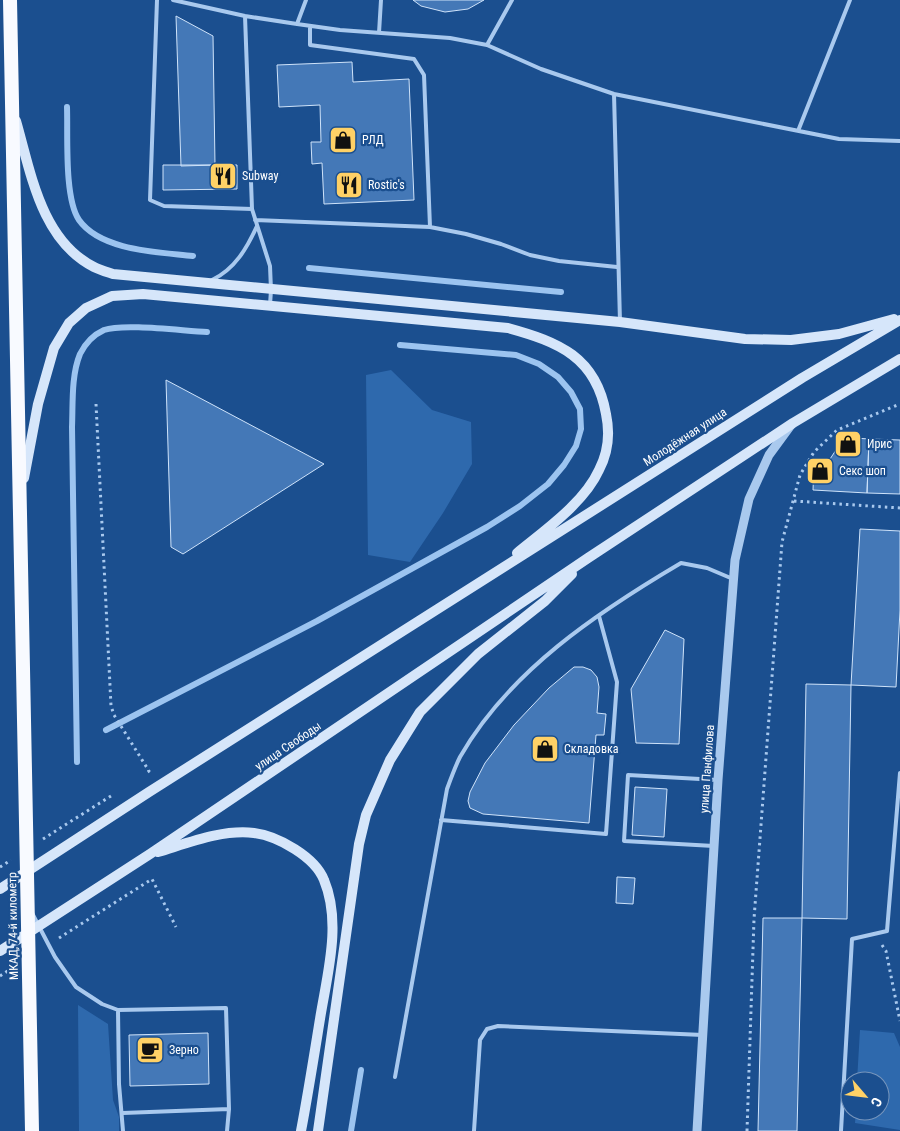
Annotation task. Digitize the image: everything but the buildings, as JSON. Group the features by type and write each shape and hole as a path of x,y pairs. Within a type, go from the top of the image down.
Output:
{"highway":[{"name":"МКАД, 74-й километр","path":"10,0 32,1131"}],"main road":[{"path":"12,109 41,206 59,238 75,255 94,267 113,274 620,322 745,339 792,340 839,334 900,319"},
{"path":"0,890 148,792 486,580 578,501 599,471 606,450 608,424 604,401 597,383 583,364 564,348 540,337 508,328 143,294 112,296 86,308 69,323 54,348 38,404 20,499"},
{"name":"Молодёжная улица","path":"486,580 802,378 900,319"},
{"path":"318,1131 358,844 366,815 390,760 420,712 478,654 545,601 588,558 793,423 900,359"},
{"name":"улица Свободы","path":"0,951 150,854 588,558"},
{"path":"150,854 219,834 255,833 282,841 306,856 324,878 332,910 331,950 302,1131"}],"street":[{"name":"улица Панфилова","path":"697,1131 718,780 735,560 749,499 769,455 793,423"}],"lane":[{"path":"158,0 150,200 164,206 252,209"},
{"path":"173,0 244,16 310,26 450,38 487,45 541,69 614,94 839,140 900,141"},
{"path":"297,24 306,0"},
{"path":"379,33 381,0"},
{"path":"487,45 512,0"},
{"path":"798,132 850,0"},
{"path":"244,16 252,209 270,266 270,306"},
{"path":"310,26 310,45 414,59 424,75 430,227"},
{"path":"614,94 617,267 620,322"},
{"path":"255,220 430,227 466,234 530,255 559,261 617,267"},
{"path":"204,283 221,276 246,250 257,226"},
{"path":"395,1077 447,789 460,758 485,720 531,670 559,644 629,594 680,563 707,568 733,580"},
{"path":"441,820 606,834 617,682 599,616"},
{"path":"842,1131 852,940 888,931 900,773"},
{"path":"714,846 624,841 624,831 628,775 718,780"},
{"path":"27,902 55,957 76,987 102,1004 118,1010 226,1008 229,1109 227,1131"},
{"path":"118,1010 119,1084 123,1113 123,1131"},
{"path":"474,1131 480,1040 487,1029 498,1026 703,1035"},
{"path":"123,1113 229,1109"}],"path":[{"path":"96,404 111,706 114,715 149,771 141,776"},
{"path":"747,1131 754,920 782,542 800,475 814,452 837,430 900,404"},
{"path":"794,501 900,508"},
{"path":"42,840 116,792"},
{"path":"0,867 17,856"},
{"path":"56,940 152,879 176,927"},
{"path":"875,934 886,951 900,1021"},
{"path":"0,976 16,966"}],"shaded area":[{"path":"391,370 432,410 471,422 472,464 443,513 410,562 368,555 366,375"},
{"path":"78,1005 108,1024 113,1100 119,1117 119,1131 79,1131"},
{"path":"860,1030 894,1033 900,1047 900,1130 855,1123 855,1121 890,1121 890,1071 858,1071"}],"waterway":[{"path":"67,107 69,182 74,210 79,220 101,238 116,244 148,251 193,256"},
{"path":"309,268 561,292"},
{"path":"77,762 72,427 73,390 77,363 87,343 96,334 104,330 139,327 207,332"},
{"path":"106,730 317,621 487,527 520,506 548,484 564,465 576,446 581,429 580,409 571,392 558,377 539,364 516,355 400,345"},
{"path":"351,1131 361,1070"}],"place":[{"name":"РЛД","path":"343,140"},
{"name":"Subway","path":"223,176"},
{"name":"Rostic's","path":"349,185"},
{"name":"Ирис","path":"848,444"},
{"name":"Секс шоп","path":"820,471"},
{"name":"Складовка","path":"545,749"},
{"name":"Зерно","path":"150,1050"}]}
